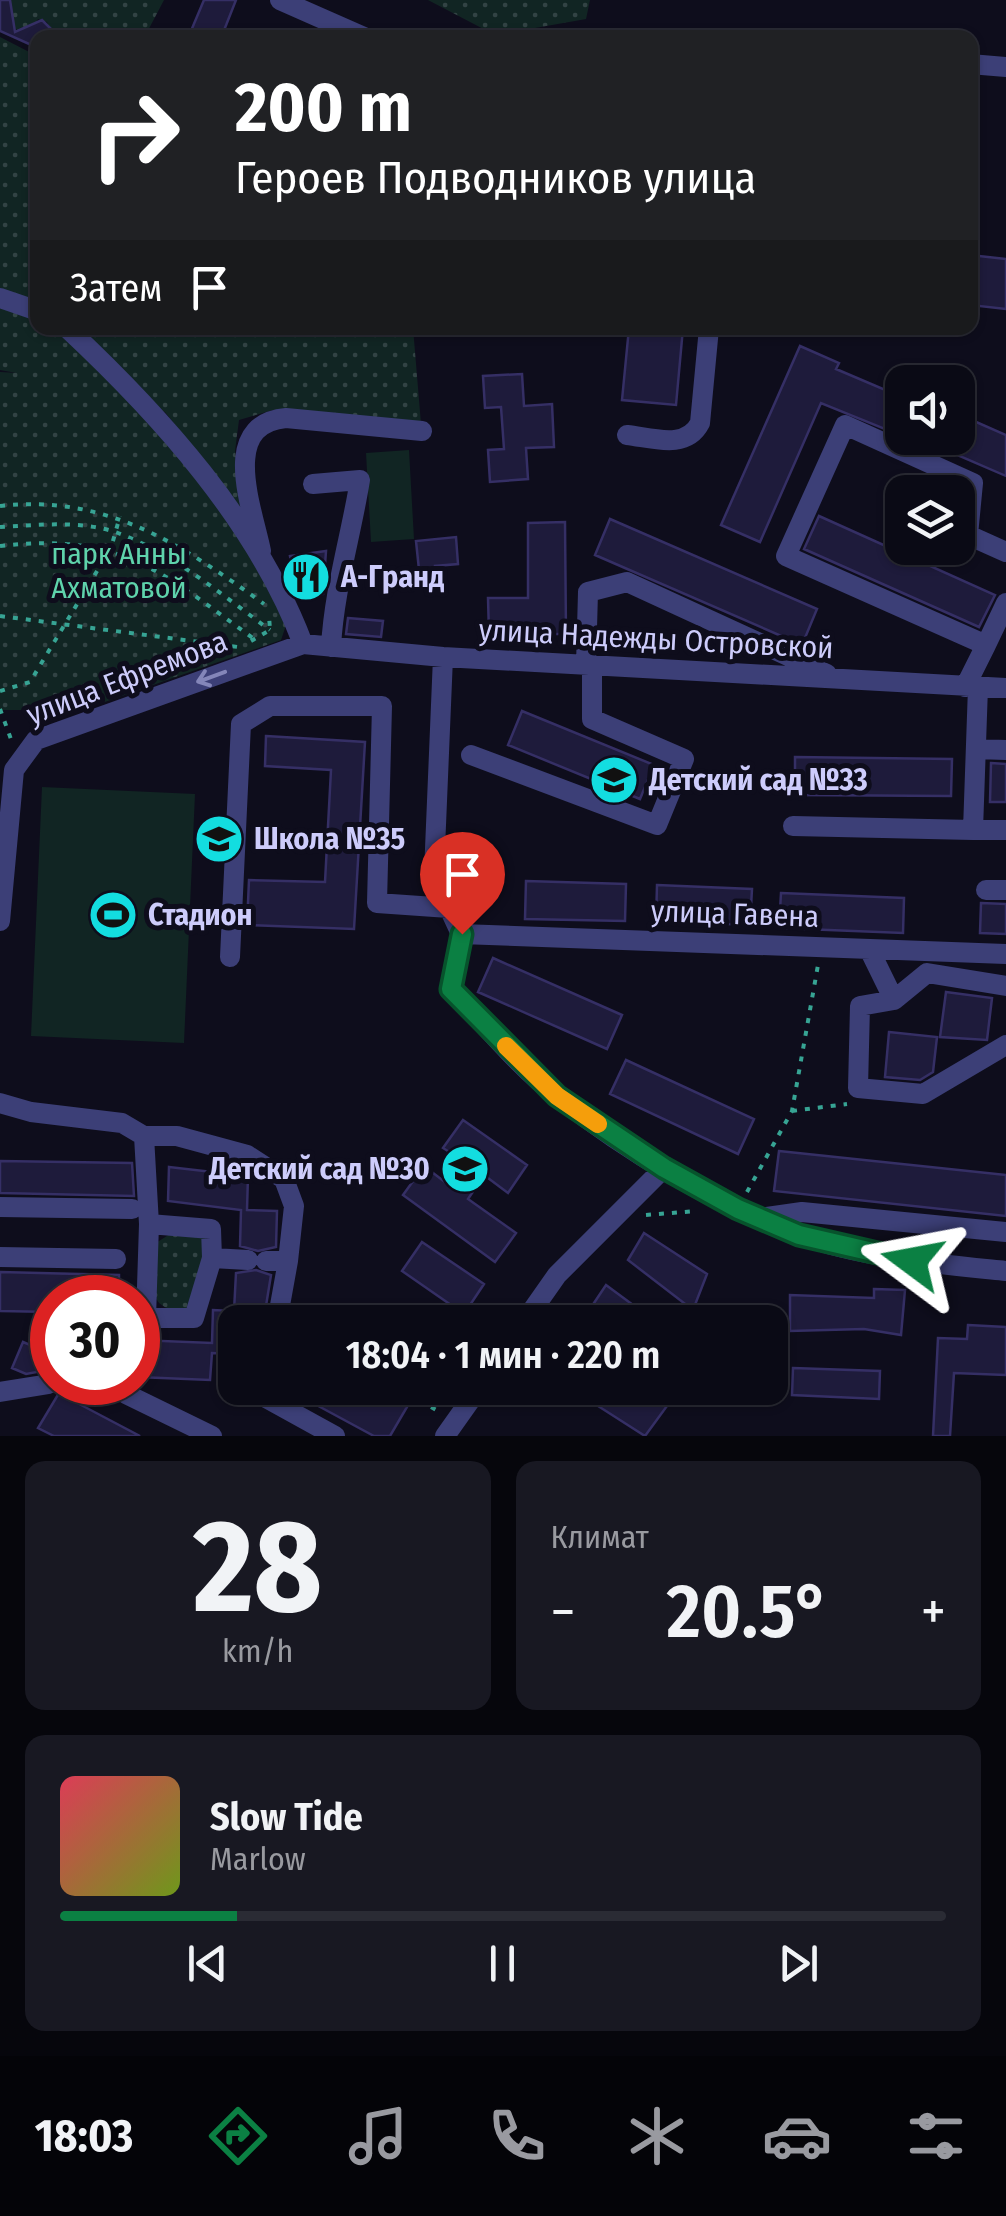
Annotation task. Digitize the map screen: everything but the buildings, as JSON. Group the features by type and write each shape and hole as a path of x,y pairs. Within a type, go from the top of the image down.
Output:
{"street":[{"path":"280,0 348,30"},
{"path":"978,65 1006,67"},
{"path":"0,298 30,308"},
{"path":"73,335 128,386 210,483 284,596 297,647"},
{"path":"627,434 687,440 695,432 700,423 708,335"},
{"path":"263,564 246,476 244,449 251,430 267,420 286,418 422,431"},
{"path":"986,645 786,556 846,424 973,483 968,535 1006,552"},
{"path":"313,484 360,480 350,542 335,596 331,647"},
{"path":"471,755 657,825 684,759 592,719 588,592 627,582 838,680"},
{"path":"973,830 976,749 972,687 1006,603"},
{"name":"улица Надежды Островской","path":"297,647 1006,688"},
{"name":"улица Ефремова","path":"0,921 6,806 19,758 36,740 297,647"},
{"path":"443,657 434,874 451,874 449,908 462,934 451,989 557,1096 664,1168 738,1209 799,1235 912,1261 1006,1272"},
{"path":"230,957 241,724 270,706 382,706 377,902 449,908"},
{"path":"976,749 1006,750"},
{"path":"793,826 1006,830"},
{"name":"улица Гавена","path":"462,934 1006,954"},
{"path":"870,949 894,1000"},
{"path":"1006,986 927,973 894,1000 860,1006 858,1088 922,1094 1006,1045"},
{"path":"0,1103 30,1112 122,1122 144,1136 177,1136 247,1155 284,1179 294,1206 267,1261 274,1305"},
{"path":"144,1136 149,1224 146,1318 194,1318 212,1258 211,1229 149,1224"},
{"path":"536,1305 557,1274 664,1168"},
{"path":"0,1206 132,1209"},
{"path":"760,1218 802,1212 1006,1232"},
{"path":"0,1257 116,1259"},
{"path":"212,1258 267,1261"},
{"path":"0,1392 30,1387"},
{"path":"149,1405 212,1436"},
{"path":"279,1405 335,1436"},
{"path":"450,1428 466,1405"}],"path":[{"path":"0,506 22,504 120,516 186,548 268,607 270,630"},
{"path":"0,691 30,682 111,548 120,516"},
{"path":"0,527 43,524 115,532 180,565 297,647"},
{"path":"0,546 37,542 111,548 169,577 254,639"},
{"path":"0,616 240,647 270,630"},
{"path":"0,709 19,758"},
{"path":"738,1209 792,1111 821,947"},
{"path":"640,1215 702,1211"},
{"path":"420,1405 450,1428"}],"green space":[{"path":"0,0 164,0 148,30 50,30 47,22 38,19 27,35 5,23"},
{"path":"428,0 590,0 586,19 523,30 485,30"},
{"name":"парк Анны Ахматовой","path":"0,37 30,52 30,335 414,335 421,424 273,410 239,420 235,451 247,517 165,412 143,406 207,487 288,619 281,640 82,710 0,710 0,372 17,373 0,370"},
{"path":"409,450 414,539 371,542 366,453"},
{"name":"Стадион","path":"42,787 195,794 184,1043 31,1036"},
{"path":"170,1234 206,1235 207,1252 191,1309 175,1310 160,1303 160,1275 153,1275 156,1243"}],"slow traffic":[{"path":"506,1046 557,1096 598,1124"}],"place":[{"name":"А-Гранд","path":"306,577"},
{"name":"Детский сад №33","path":"614,780"},
{"name":"Школа №35","path":"219,839"},
{"name":"Стадион","path":"113,915"},
{"name":"Детский сад №30","path":"465,1169"}],"route":[{"path":"462,934 451,989 557,1096 664,1168 738,1209 799,1235 912,1261"}]}
